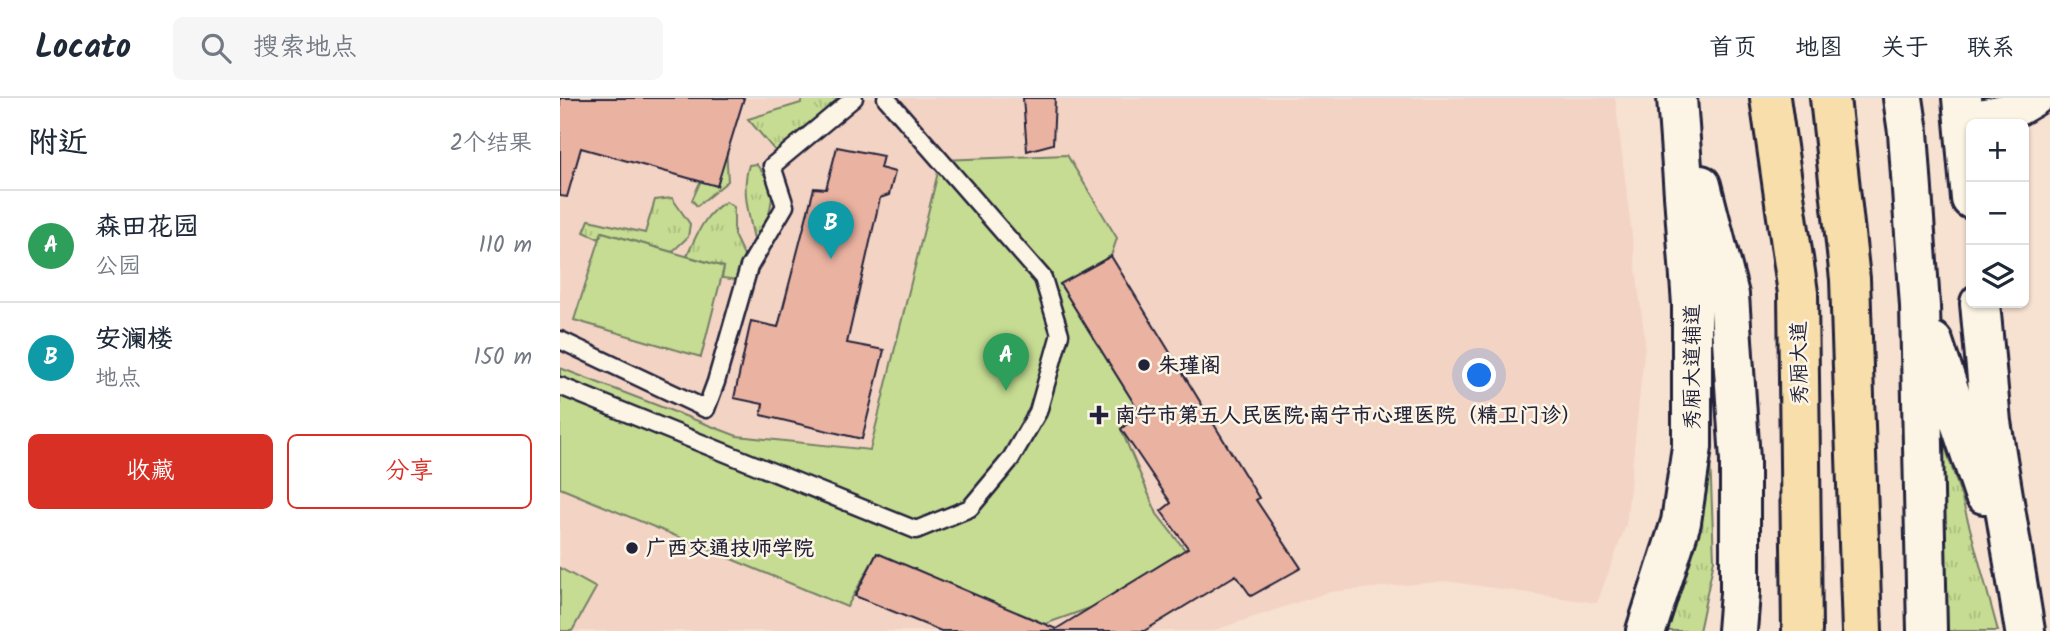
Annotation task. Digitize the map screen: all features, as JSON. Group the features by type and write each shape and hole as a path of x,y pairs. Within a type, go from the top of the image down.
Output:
{"highway":[{"name":"秀厢大道","path":"1770,98 1798,293 1802,631"},
{"path":"1830,98 1850,279 1862,631"}],"main road":[{"name":"秀厢大道辅道","path":"1646,631 1681,522 1692,447 1692,305 1678,98"},
{"name":"秀厢大道辅道","path":"1678,98 1729,295 1740,460 1740,593 1737,631"},
{"path":"1903,98 1908,132 1920,306 1927,631"},
{"path":"1963,109 1969,182"},
{"path":"1920,306 2021,613"},
{"path":"1980,308 1991,422 2021,613"}],"street":[{"path":"1963,109 2019,108 2036,98"}],"lane":[{"path":"560,340 706,410 749,267 785,206 772,166 854,98"},
{"path":"560,386 916,530 970,508 1010,460 1038,412 1060,334 1043,278 886,98"}],"shaded area":[{"name":"南宁市第五人民医院·南宁市心理医院（精卫门诊）","path":"560,98 1615,98 1645,342 1626,525 1597,603 1446,581 1329,592 1212,631 560,631"}],"green space":[{"path":"802,98 847,98 776,152 748,119 801,103"},
{"path":"726,147 728,181 697,206 692,200 707,167"},
{"path":"1067,155 1117,238 1111,256 1060,284 1140,413 1121,429 1157,514 1185,550 1090,608 1045,624 877,553 847,607 560,488 560,368 737,436 870,450 941,160"},
{"path":"756,164 774,187 769,215 754,239 746,183 749,165"},
{"path":"672,198 690,224 688,237 672,252 602,232 599,239 584,232 589,220 645,233 655,200"},
{"path":"726,202 734,207 734,235 745,258 738,280 722,278 724,267 687,256 707,218"},
{"path":"602,232 724,267 701,357 574,320"},
{"path":"1709,430 1714,560 1699,631 1664,631 1685,576 1697,529"},
{"path":"1941,434 1962,499 1998,631 1940,631"},
{"path":"560,568 596,588 572,631 560,631"}],"building":[{"path":"560,98 744,98 717,186 581,148 567,197 560,196"},
{"path":"1023,98 1055,98 1053,144 1027,151"},
{"path":"837,147 883,156 880,168 895,172 889,195 880,198 847,343 884,350 862,439 761,415 763,404 734,398 751,321 778,327 814,188 826,189"},
{"path":"1111,256 1259,498 1256,500 1301,568 1251,596 1236,575 1144,631 941,631 855,596 877,553 1056,629 1188,548 1161,511 1171,503 1121,429 1140,413 1060,284"}],"place":[{"name":"安澜楼","path":"831,259"},
{"name":"朱瑾阁","path":"1144,365"},
{"name":"森田花园","path":"1006,391"},
{"name":"南宁市第五人民医院·南宁市心理医院（精卫门诊）","path":"1099,415"},
{"name":"广西交通技师学院","path":"632,548"}]}
